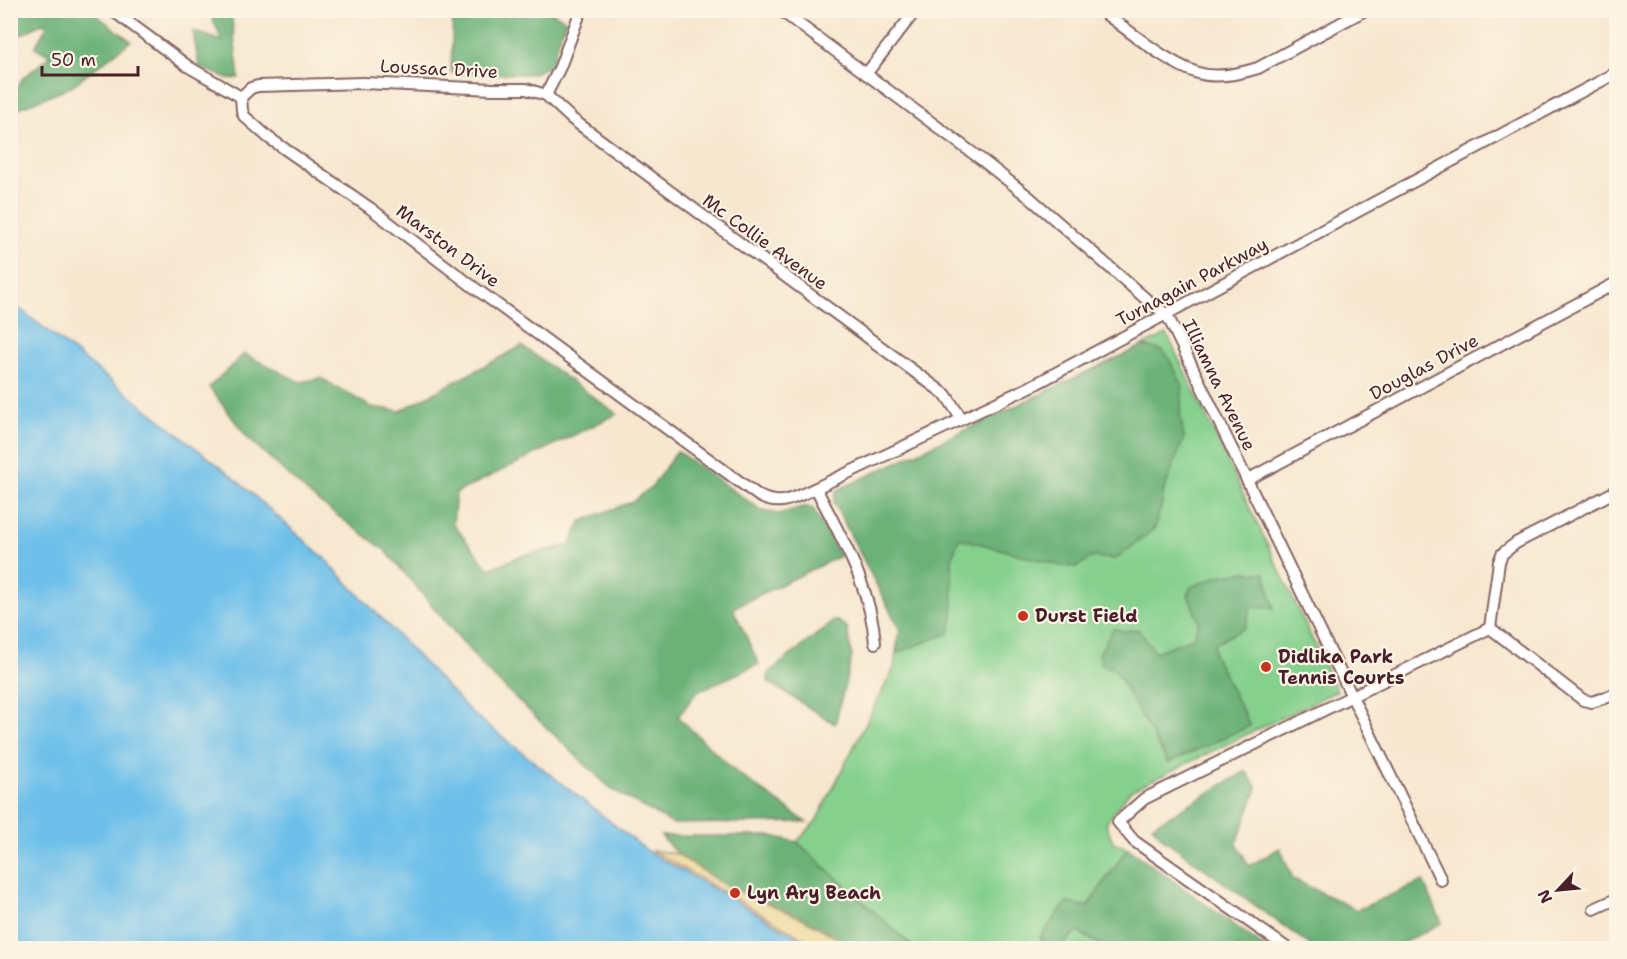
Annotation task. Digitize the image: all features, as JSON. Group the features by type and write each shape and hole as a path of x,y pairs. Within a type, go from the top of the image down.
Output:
{"street":[{"path":"112,10 189,67 241,97"},
{"path":"546,95 560,67 581,10"},
{"name":"Illiamna Avenue","path":"780,10 1029,197 1167,315 1441,880"},
{"path":"866,74 916,10"},
{"path":"1100,10 1173,61 1200,74 1216,75 1244,73 1258,68 1365,10"},
{"name":"Turnagain Parkway","path":"775,502 789,500 816,488 1030,387 1617,73"},
{"name":"Loussac Drive","path":"241,97 251,88 258,86 363,82 526,89 546,95"},
{"name":"Mc Collie Avenue","path":"546,95 572,119 946,395 961,418"},
{"name":"Marston Drive","path":"241,97 244,116 269,138 370,208 472,286 752,491 775,502"},
{"name":"Douglas Drive","path":"1247,480 1617,284"},
{"path":"816,488 860,576 874,626 874,642"},
{"path":"1490,628 1497,571 1502,554 1516,543 1617,491"},
{"path":"1287,948 1134,841 1118,822 1144,799 1490,628"},
{"path":"1490,628 1583,700 1593,702 1617,694"},
{"path":"1594,909 1617,899"}],"green space":[{"path":"11,11 91,11 131,41 69,88 19,108 14,94 22,79 50,56 35,47 47,26 43,23 11,40"},
{"path":"209,11 231,11 239,78 229,79 199,67 193,31 222,41"},
{"path":"453,11 550,11 566,20 550,66 532,74 451,73"},
{"path":"1167,334 1337,691 1130,791 1106,823 1113,842 1128,848 1087,907 1040,939 1057,948 914,948 797,842 816,821 894,668 898,636 901,632 834,503 836,491"},
{"path":"522,346 617,414 456,493 453,524 489,569 520,556 570,545 581,521 634,501 653,485 677,451 761,510 778,514 802,507 812,507 840,556 733,608 759,664 697,692 678,717 736,772 806,822 673,824 611,789 487,671 386,551 312,497 247,437 209,387 244,354 300,382 321,378 371,407 400,411"},
{"path":"1143,346 1161,350 1167,355 1183,386 1180,414 1184,438 1163,493 1155,528 1116,559 1092,557 1077,567 1062,566 959,538 952,559 953,618 949,633 897,653 898,636 901,632 834,503 836,491"},
{"path":"1242,572 1265,573 1274,608 1251,607 1245,628 1214,644 1214,655 1250,726 1168,763 1115,670 1101,664 1099,654 1113,629 1126,631 1138,629 1155,652 1193,638 1199,622 1188,595 1191,587 1219,576"},
{"path":"835,620 847,627 852,657 835,724 768,682 768,673"},
{"path":"1246,771 1257,788 1237,843 1249,866 1280,848 1293,879 1357,910 1423,881 1442,923 1399,945 1399,948 1314,948 1165,840 1152,826"},
{"path":"661,836 772,836 797,842 914,948 855,948 804,919 724,885 677,854"},
{"path":"1128,848 1266,948 1106,948 1077,931 1060,948 1057,948 1040,938 1066,902 1087,907"},
{"path":"1077,931 1106,948 1060,948"}],"sand":[{"name":"Lyn Ary Beach","path":"651,850 677,854 724,885 804,919 855,948 821,948"}],"water":[{"path":"11,302 233,477 322,556 472,713 649,852 817,948 11,948"}],"place":[{"name":"Durst Field","path":"1023,616"},
{"name":"Didlika Park Tennis Courts","path":"1266,667"},
{"name":"Lyn Ary Beach","path":"735,893"}]}
